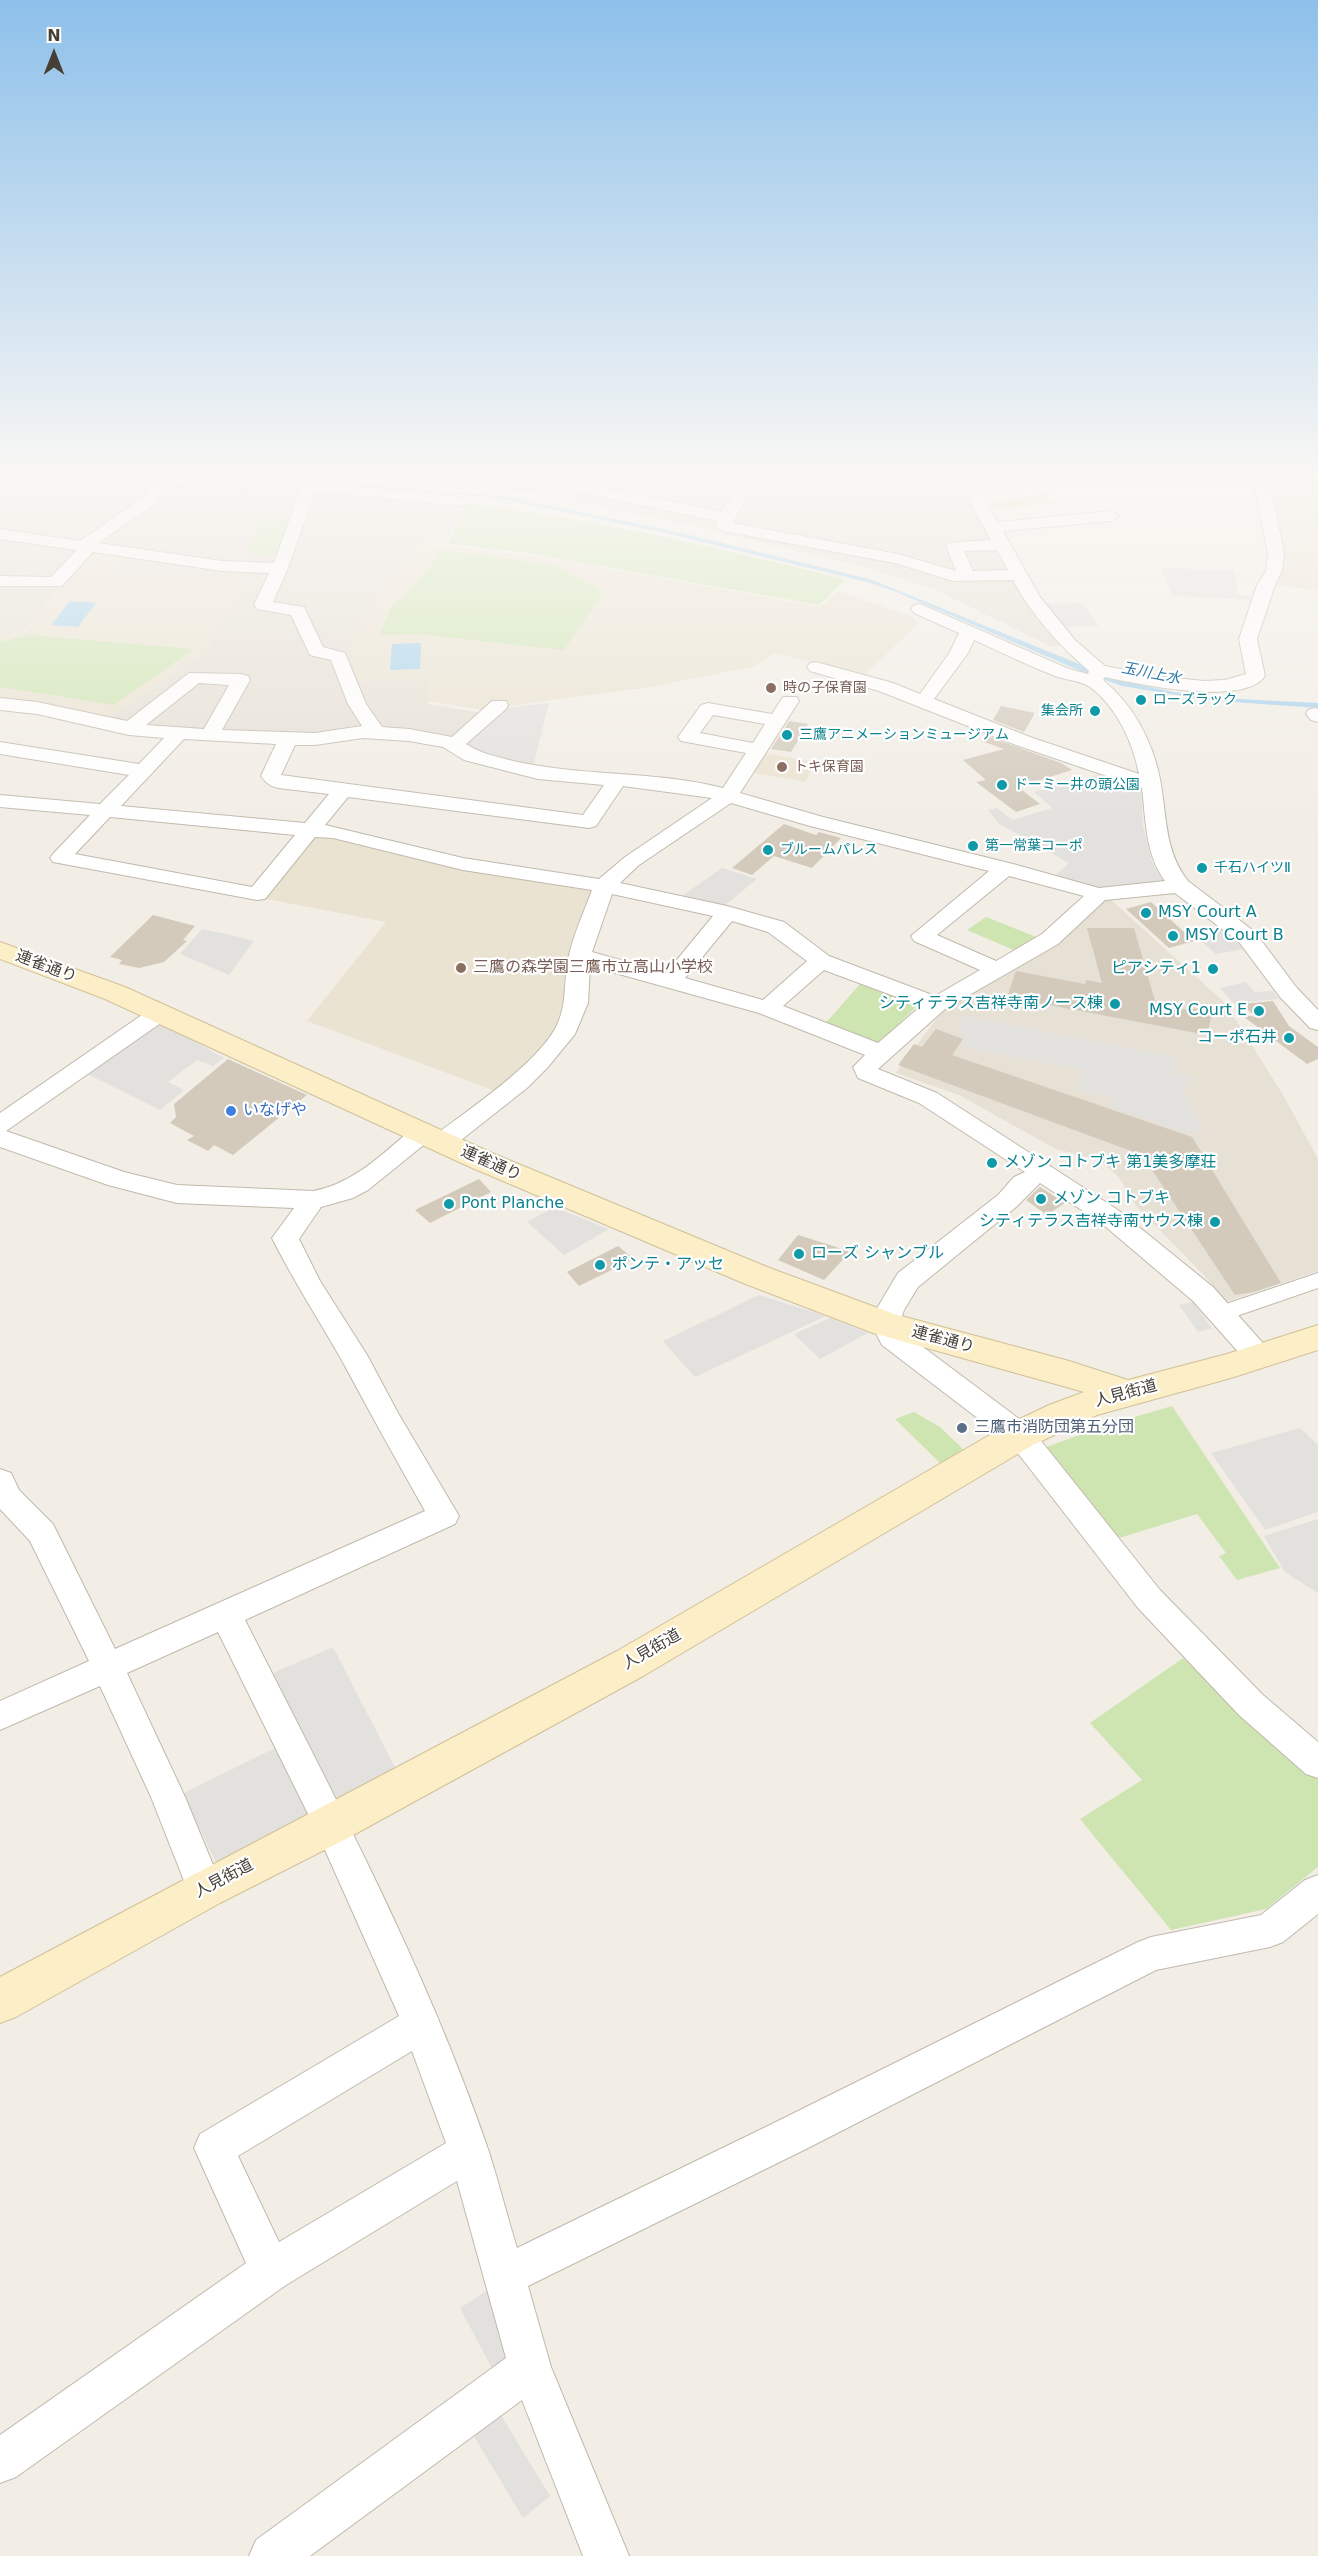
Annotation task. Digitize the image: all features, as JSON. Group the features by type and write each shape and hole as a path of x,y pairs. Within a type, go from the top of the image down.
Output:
{"main road":[{"name":"連雀通り","path":"0,950 115,993 237,1051 642,1229 885,1324 1069,1374 1129,1394"},
{"name":"人見街道","path":"0,2001 205,1889 331,1825 631,1663 1020,1435 1062,1414 1258,1357 1318,1337"}],"street":[{"path":"268,592 262,605 298,611 316,651 339,657 357,704 375,732"},
{"path":"1028,592 1096,676 1134,729 1148,765 1154,827 1160,854 1170,876 1247,937 1288,992 1318,1023"},
{"path":"920,609 1063,673 1195,686 1245,682 1256,676 1248,639 1263,592"},
{"path":"923,702 959,653 969,631"},
{"path":"816,668 886,687 1023,741 1151,785"},
{"path":"129,729 195,677 241,680 210,735"},
{"path":"0,1138 117,1179 177,1194 313,1200 326,1199 352,1188 518,1083 540,1062 567,1029 576,1003 580,956 604,886 632,861 728,796 756,749 790,701"},
{"path":"0,704 69,714 129,729 179,734 315,739 375,732 427,738 454,745 471,756 551,776 683,787 728,796 837,827 1006,868 1099,894 1180,886"},
{"path":"454,745 469,729 492,713 499,705"},
{"path":"756,749 688,737 708,709 776,720"},
{"path":"179,734 60,858 257,894 342,791"},
{"path":"288,739 271,777 278,782 342,791 589,822 617,781"},
{"path":"0,748 143,771"},
{"path":"0,801 333,832 463,864 604,886 727,913 776,927 821,962 865,980 937,1004"},
{"path":"996,969 922,936 1006,868"},
{"path":"1099,894 1050,939 937,1004 880,1052 865,1067 867,1073 928,1098 1109,1216 1203,1294 1258,1357"},
{"path":"671,981 727,913"},
{"path":"580,956 767,1008 880,1052"},
{"path":"767,1008 821,962"},
{"path":"0,1125 160,1013"},
{"path":"1030,1179 1023,1183 1007,1201 908,1280 890,1310 885,1324 899,1346 1020,1435 1149,1599 1251,1705 1318,1763"},
{"path":"0,1716 444,1516 386,1418 357,1362 308,1282 285,1238 313,1200"},
{"path":"1228,1311 1318,1280"},
{"path":"0,1481 7,1497 42,1533 108,1667 168,1797 205,1889"},
{"path":"226,1615 331,1825 421,2024 469,2152 530,2367 606,2556"},
{"path":"505,2275 781,2141 1151,1954 1270,1930 1318,1892"},
{"path":"271,2270 214,2148 421,2024"},
{"path":"0,2461 271,2270 469,2152"},
{"path":"272,2556 530,2367"}],"shaded area":[{"path":"0,592 56,592 25,631 0,637"},
{"path":"57,592 241,592 206,652 110,717 42,703 0,700 0,637 26,631"},
{"path":"240,592 398,592 359,681 429,679 428,704 482,713 452,740 423,733 302,737 128,727 110,717 206,652"},
{"path":"379,592 740,592 821,607 837,592 842,592 914,617 919,623 865,675 774,653 753,667 650,687 508,706 490,704 486,710 428,701 428,679 358,682 350,652 373,599"},
{"path":"941,592 1032,592 1065,646 1050,646"},
{"path":"1170,592 1238,592 1239,595 1253,597 1252,600 1172,596"},
{"path":"1082,603 1099,626 1064,627 1047,604"},
{"path":"549,703 533,767 510,764 462,746 505,708"},
{"name":"トキ保育園","path":"760,752 816,762 805,782 748,772"},
{"path":"1108,772 1141,784 1143,826 1147,843 1152,862 1165,885 1108,892 1052,878 1069,863 998,823 988,810 997,808 1012,820 1052,808 1034,792"},
{"name":"三鷹の森学園三鷹市立高山小学校","path":"317,835 456,869 494,872 592,889 596,892 558,1033 498,1092 307,1021 386,922 261,898 309,837"},
{"path":"722,868 757,879 723,907 679,898"},
{"path":"1105,898 1110,899 1226,1004 1283,1095 1318,1159 1318,1271 1225,1302 1204,1275 1137,1207 1118,1176 1099,1160 1056,1149 959,1095 896,1073 946,1006"},
{"path":"202,929 254,941 229,975 180,954"},
{"path":"1224,929 1244,949 1216,954 1196,937"},
{"path":"1245,982 1255,992 1272,991 1279,999 1233,1003 1220,988"},
{"path":"961,1015 1179,1058 1175,1073 1191,1078 1183,1089 1204,1131 1182,1131 1111,1107 1112,1098 1076,1090 1083,1070 962,1047 967,1038 960,1036"},
{"path":"158,1021 224,1058 213,1066 197,1060 168,1082 184,1090 160,1110 87,1074"},
{"path":"554,1207 609,1229 564,1255 527,1222"},
{"path":"759,1295 826,1316 695,1377 663,1341"},
{"path":"1193,1302 1212,1328 1198,1332 1179,1305"},
{"path":"830,1318 868,1333 820,1359 794,1334"},
{"path":"1300,1428 1318,1445 1318,1512 1265,1530 1211,1453"},
{"path":"1318,1519 1318,1593 1285,1572 1264,1536"},
{"path":"333,1647 399,1775 337,1804 273,1673"},
{"path":"277,1747 313,1814 217,1864 182,1794"},
{"path":"488,2290 523,2357 496,2376 460,2308"},
{"path":"496,2407 550,2496 523,2518 469,2428"}],"green space":[{"path":"409,592 603,592 564,650 418,634 379,635 392,606 398,599 403,599"},
{"path":"748,592 832,592 819,605"},
{"path":"30,635 194,649 114,705 0,687 0,642"},
{"path":"986,917 1039,938 1016,951 967,930"},
{"path":"860,984 915,1001 917,1006 878,1044 823,1026"},
{"path":"1172,1406 1280,1568 1237,1580 1219,1556 1226,1553 1197,1514 1119,1538 1044,1448 1098,1428"},
{"path":"914,1412 940,1427 964,1450 940,1463 895,1419"},
{"path":"1183,1658 1318,1779 1318,1867 1266,1909 1171,1930 1080,1819 1142,1780 1090,1723"}],"water":[{"path":"897,592 903,592 1121,681 1174,692 1239,699 1318,703 1318,708 1205,700 1122,686 1083,672"},
{"path":"70,601 96,603 78,627 51,625"},
{"path":"421,643 420,669 390,670 392,644"}],"building":[{"path":"1001,706 1035,713 1024,732 993,720"},
{"path":"789,721 808,724 791,752 771,749"},
{"name":"ドーミー井の頭公園","path":"984,735 1061,763 1072,770 1018,787 1040,804 1016,812 976,782 986,780 963,760 1004,749 981,741"},
{"path":"784,824 816,835 819,832 841,838 812,868 774,856 752,875 732,868"},
{"path":"1151,902 1194,941 1169,948 1126,909"},
{"path":"153,915 195,926 183,940 187,941 164,962 139,968 119,964 122,960 110,957"},
{"name":"シティテラス吉祥寺南ノース棟","path":"1087,928 1134,928 1155,1001 1150,1002 1152,1012 1213,1009 1207,1035 1007,997 1016,971 1085,984 1086,980 1102,983"},
{"path":"1273,1001 1289,1026 1318,1047 1318,1059 1307,1064 1240,1014 1256,1017 1241,1004"},
{"name":"シティテラス吉祥寺南サウス棟","path":"936,1029 963,1039 952,1055 1192,1137 1281,1283 1254,1292 1235,1295 1142,1155 898,1065 914,1044 922,1047"},
{"name":"いなげや","path":"228,1059 307,1095 233,1155 214,1145 208,1151 187,1140 194,1136 170,1123 176,1117 174,1104"},
{"name":"Pont Planche","path":"479,1179 491,1192 430,1223 415,1210"},
{"name":"メゾン コトブキ","path":"1040,1187 1065,1203 1047,1215 1026,1200"},
{"path":"798,1235 850,1252 824,1280 778,1260"},
{"name":"ポンテ・アッセ","path":"618,1246 634,1259 579,1286 567,1272"}],"place":[{"name":"時の子保育園","path":"771,688"},
{"name":"ローズラック","path":"1141,700"},
{"name":"集会所","path":"1095,711"},
{"name":"三鷹アニメーションミュージアム","path":"787,735"},
{"name":"トキ保育園","path":"782,767"},
{"name":"ドーミー井の頭公園","path":"1002,785"},
{"name":"第一常葉コーポ","path":"973,846"},
{"name":"ブルームパレス","path":"768,850"},
{"name":"千石ハイツⅡ","path":"1202,868"},
{"name":"MSY Court A","path":"1146,913"},
{"name":"MSY Court B","path":"1173,936"},
{"name":"三鷹の森学園三鷹市立高山小学校","path":"461,968"},
{"name":"ピアシティ1","path":"1213,969"},
{"name":"シティテラス吉祥寺南ノース棟","path":"1115,1004"},
{"name":"MSY Court E","path":"1259,1011"},
{"name":"コーポ石井","path":"1289,1038"},
{"name":"いなげや","path":"231,1111"},
{"name":"メゾン コトブキ 第1美多摩荘","path":"992,1163"},
{"name":"メゾン コトブキ","path":"1041,1199"},
{"name":"Pont Planche","path":"449,1204"},
{"name":"シティテラス吉祥寺南サウス棟","path":"1215,1222"},
{"name":"ローズ シャンブル","path":"799,1254"},
{"name":"ポンテ・アッセ","path":"600,1265"},
{"name":"三鷹市消防団第五分団","path":"962,1428"}],"water label":[{"name":"玉川上水","path":"1151,674"}]}
